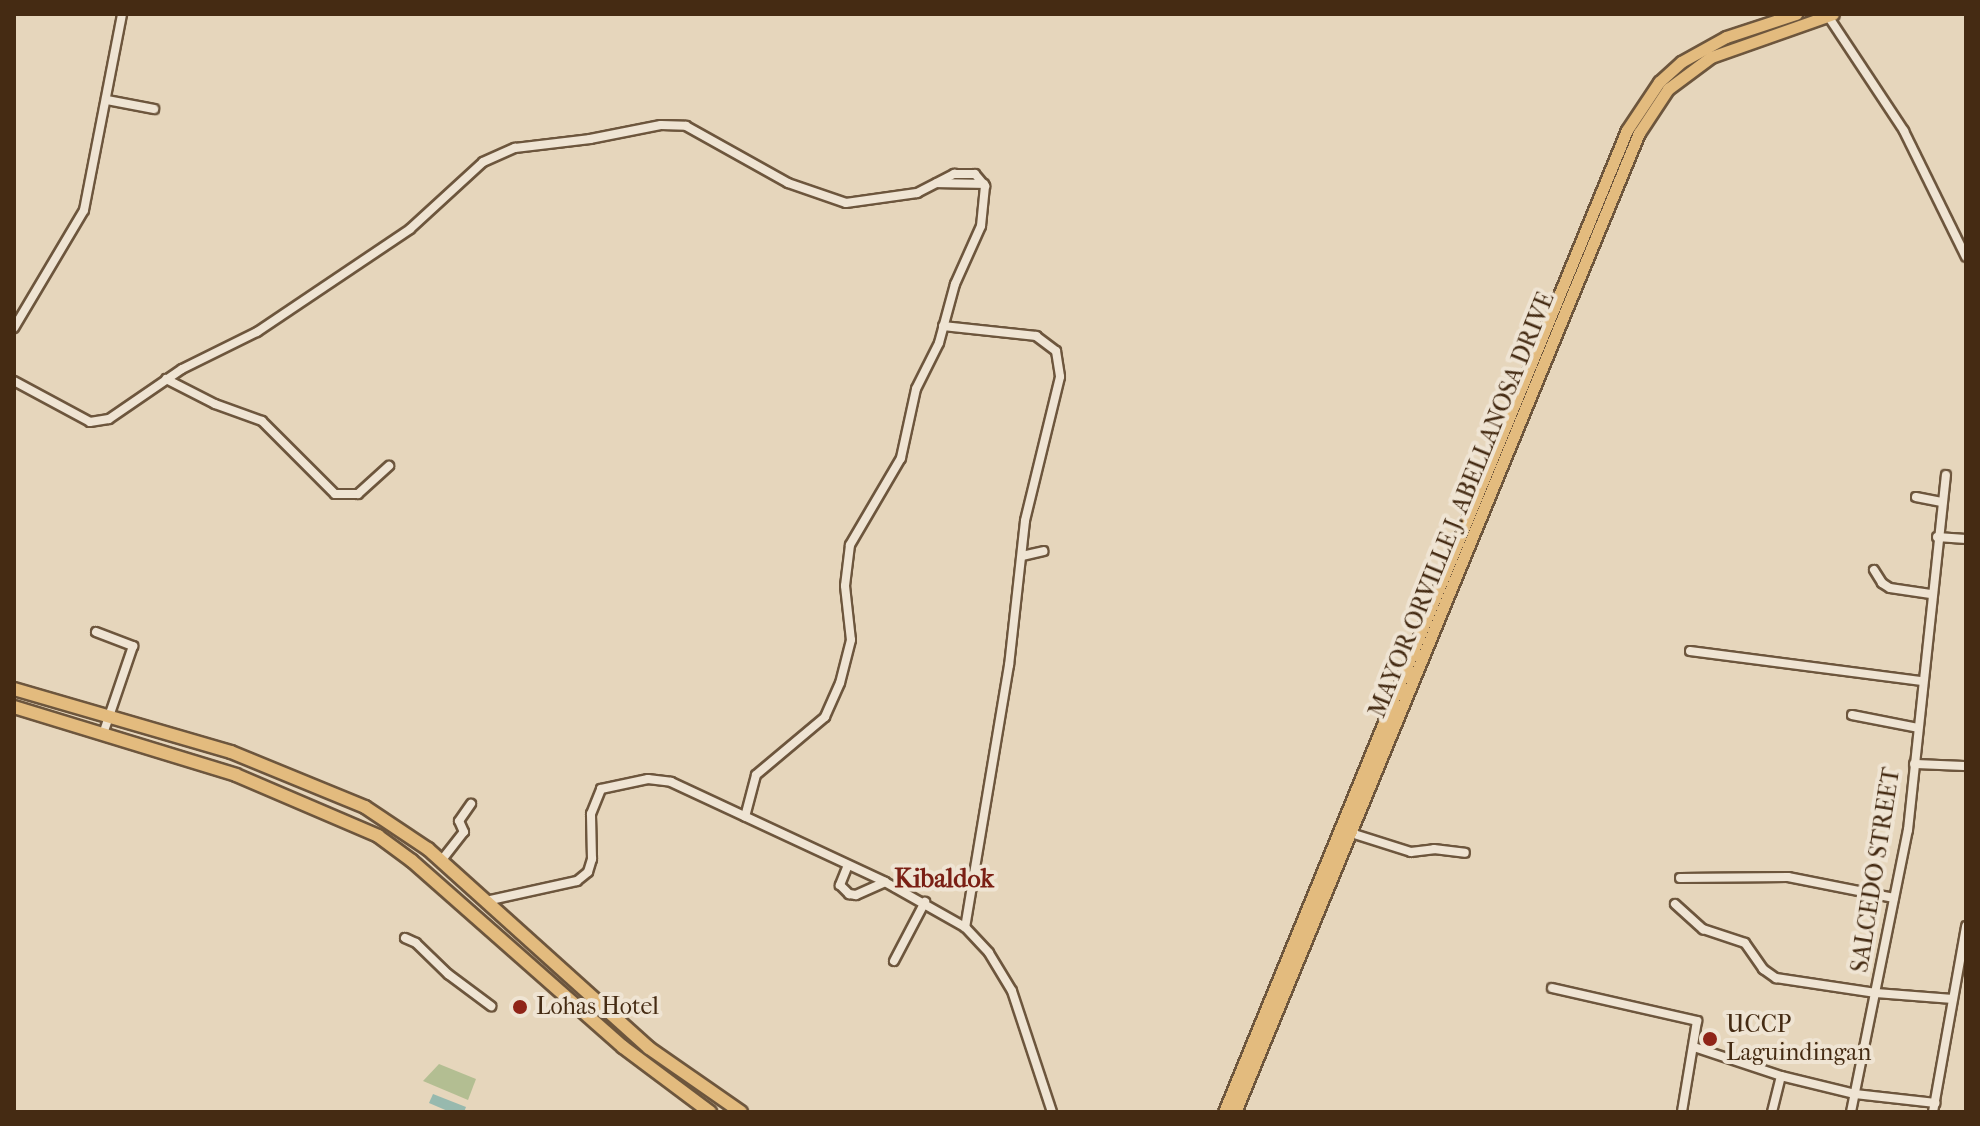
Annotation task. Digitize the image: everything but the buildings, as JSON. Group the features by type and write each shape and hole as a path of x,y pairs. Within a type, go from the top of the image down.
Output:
{"highway":[{"path":"14,689 244,757 386,819 441,861 649,1048 741,1112"},
{"path":"14,707 236,775 378,836 412,861 623,1047 710,1112"},
{"path":"378,836 386,819"}],"main road":[{"name":"MAYOR ORVILLE J. ABELLANOSA DRIVE","path":"1224,1112 1627,130 1659,82 1708,52 1796,14"},
{"name":"MAYOR ORVILLE J. ABELLANOSA DRIVE","path":"1235,1112 1639,133 1668,89 1708,52 1830,15"}],"street":[{"path":"14,328 84,210 122,14"},
{"path":"1830,15 1904,131 1966,257"},
{"path":"107,100 154,109"},
{"path":"14,381 44,395 77,417 96,423 116,415 166,379 257,332 410,229 483,162 515,148 674,125 712,138 788,183 842,203 917,193 968,172 984,184 984,216 955,284 939,343 913,397 901,458 850,545 845,586 851,640 840,683 825,717 756,775 745,817"},
{"path":"943,326 1036,336 1056,351 1059,386 1030,500 1009,665 965,927"},
{"path":"166,379 215,404 262,421 300,462 339,496 358,494 389,466"},
{"name":"SALCEDO STREET","path":"1851,1112 1908,830 1946,475"},
{"path":"1916,497 1942,502"},
{"path":"1937,537 1966,539"},
{"path":"1022,556 1043,551"},
{"path":"1874,570 1882,583 1890,588 1931,594"},
{"path":"96,632 133,646 103,734"},
{"path":"1690,651 1922,681"},
{"path":"1852,715 1918,728"},
{"path":"1914,764 1966,766"},
{"path":"485,901 569,884 583,876 592,859 593,803 607,786 648,779 664,780 885,882 965,927 989,953 1012,991 1052,1112"},
{"path":"441,861 464,832 459,821 471,804"},
{"path":"1351,833 1411,852 1434,849 1465,853"},
{"path":"848,865 840,885 849,894 858,894 885,882"},
{"path":"1680,878 1788,877 1894,898"},
{"path":"894,961 925,902"},
{"path":"1675,904 1703,929 1745,943 1769,975 1876,993 1953,999"},
{"path":"1694,1047 1781,1076 1855,1094 1934,1108 1966,926"},
{"path":"405,938 491,1006"},
{"path":"1552,988 1694,1019 1697,1024 1682,1112"},
{"path":"1772,1112 1781,1076"}],"green space":[{"path":"439,1064 476,1079 468,1100 423,1081"}],"water":[{"path":"433,1094 466,1107 464,1112 450,1112 429,1103"}],"place":[{"name":"Lohas Hotel","path":"520,1007"},
{"name":"UCCP Laguindingan","path":"1710,1039"}],"district":[{"name":"Kibaldok","path":"944,879"}]}
